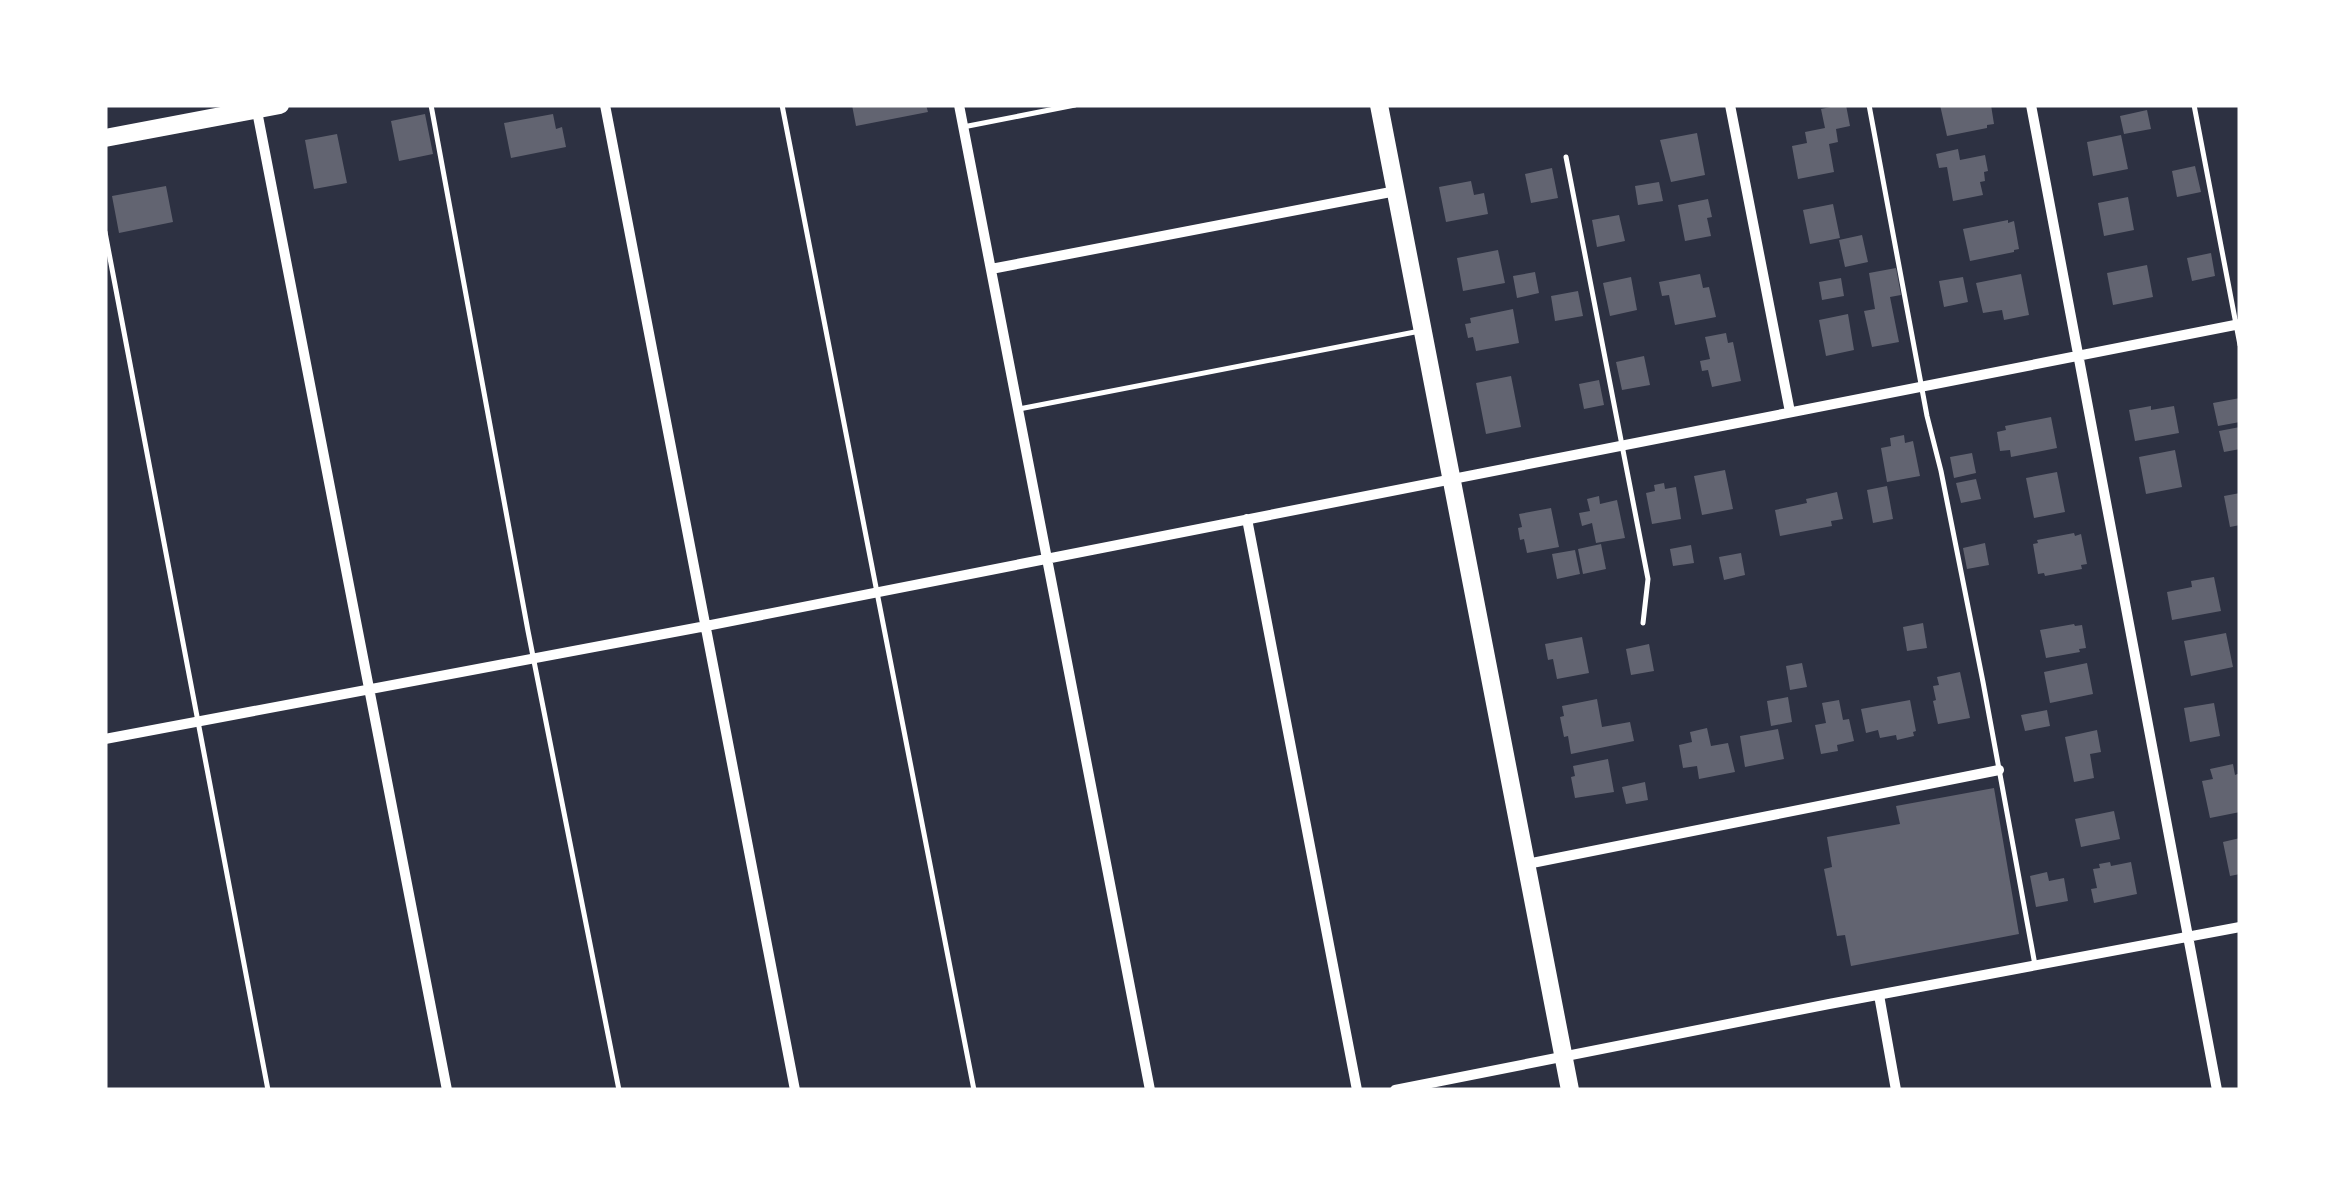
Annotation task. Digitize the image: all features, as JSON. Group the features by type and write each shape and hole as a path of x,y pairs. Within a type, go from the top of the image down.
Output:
{"main road":[{"path":"105,138 280,105"},
{"path":"1379,105 1570,1090"}],"street":[{"path":"605,105 795,1090"},
{"path":"959,105 1150,1090"},
{"path":"1730,105 1790,412"},
{"path":"2031,105 2217,1090"},
{"path":"256,107 446,1090"},
{"path":"991,268 1396,190"},
{"path":"105,740 706,626 2238,324"},
{"path":"1247,519 1357,1090"},
{"path":"1527,864 1999,770"},
{"path":"1395,1090 2240,927"},
{"path":"1879,995 1896,1090"}],"lane":[{"path":"431,105 619,1090"},
{"path":"782,105 974,1090"},
{"path":"963,127 1075,105"},
{"path":"1869,105 2035,965"},
{"path":"2194,105 2240,346"},
{"path":"1566,157 1648,579 1643,623"},
{"path":"105,232 268,1090"},
{"path":"1018,409 1423,330"}],"building":[{"path":"852,105 926,105 928,112 856,126"},
{"path":"1846,105 1850,126 1836,129 1838,142 1829,144 1834,172 1798,179 1792,146 1807,143 1805,132 1825,128 1821,109"},
{"path":"1940,105 1991,105 1994,124 1947,136"},
{"path":"2147,110 2151,129 2124,134 2120,116"},
{"path":"425,114 433,154 399,161 391,121"},
{"path":"553,114 556,129 562,127 566,147 511,158 504,123"},
{"path":"1697,133 1705,175 1671,182 1660,140"},
{"path":"337,134 347,183 314,189 305,140"},
{"path":"2121,135 2128,169 2093,176 2087,142"},
{"path":"1958,149 1960,160 1985,155 1988,171 1984,172 1985,181 1980,182 1983,195 1953,201 1947,167 1939,168 1936,154"},
{"path":"2195,166 2201,192 2177,197 2172,171"},
{"path":"1552,168 1558,198 1531,203 1525,174"},
{"path":"1471,181 1474,195 1484,193 1488,214 1446,222 1439,187"},
{"path":"1659,182 1663,201 1638,205 1635,186"},
{"path":"166,186 173,222 119,233 112,196"},
{"path":"2128,197 2134,230 2104,236 2098,203"},
{"path":"1708,199 1711,236 1685,241 1678,205"},
{"path":"1833,204 1840,238 1810,244 1803,210"},
{"path":"1619,215 1625,241 1597,247 1592,220"},
{"path":"2014,221 2019,249 1970,261 1963,229"},
{"path":"1862,235 1868,262 1845,267 1839,240"},
{"path":"1498,250 1505,283 1463,291 1457,258"},
{"path":"2211,253 2215,276 2192,281 2187,258"},
{"path":"2147,265 2153,297 2113,305 2107,273"},
{"path":"1896,268 1901,295 1890,297 1899,342 1872,347 1864,311 1875,309 1869,273"},
{"path":"1535,272 1539,293 1517,298 1513,276"},
{"path":"1700,274 1703,288 1709,287 1716,317 1675,325 1669,295 1662,296 1659,282"},
{"path":"2021,274 2029,315 2004,320 2002,310 1983,313 1976,283"},
{"path":"1631,277 1637,310 1610,316 1603,283"},
{"path":"1963,277 1968,302 1944,307 1939,281"},
{"path":"1841,278 1844,296 1822,300 1819,282"},
{"path":"1578,291 1583,316 1555,321 1551,296"},
{"path":"1513,309 1519,343 1476,351 1465,324 1471,323 1470,318"},
{"path":"1848,314 1854,350 1826,356 1819,320"},
{"path":"1726,333 1728,343 1733,342 1741,381 1712,387 1708,370 1702,371 1700,361 1710,359 1705,337"},
{"path":"1644,356 1650,385 1622,390 1616,362"},
{"path":"1511,376 1521,427 1486,434 1476,383"},
{"path":"1599,380 1604,405 1584,409 1579,384"},
{"path":"2240,398 2240,422 2218,426 2213,403"},
{"path":"2151,406 2151,410 2174,406 2179,433 2135,441 2129,410"},
{"path":"2051,417 2057,448 2011,457 2010,450 2000,451 1997,432 2006,430 2005,426"},
{"path":"2240,427 2240,449 2224,452 2219,431"},
{"path":"1904,435 1905,443 1913,441 1920,476 1887,482 1881,448 1891,446 1890,438"},
{"path":"2175,450 2182,487 2146,494 2139,457"},
{"path":"1972,453 1976,473 1954,478 1950,457"},
{"path":"1725,470 1733,509 1702,515 1694,476"},
{"path":"2057,472 2065,512 2034,518 2026,478"},
{"path":"1976,479 1981,499 1961,503 1956,483"},
{"path":"1664,483 1665,489 1676,487 1681,519 1652,524 1646,493 1655,491 1654,485"},
{"path":"1887,486 1893,519 1873,523 1867,490"},
{"path":"1837,492 1843,519 1831,521 1832,526 1780,536 1775,510"},
{"path":"2240,493 2240,525 2230,527 2224,496"},
{"path":"1599,496 1600,504 1617,500 1625,538 1596,543 1592,523 1582,526 1579,513 1590,511 1587,499"},
{"path":"1551,508 1559,547 1527,553 1524,539 1520,540 1519,514"},
{"path":"2081,534 2087,564 2081,565 2082,569 2038,574 2033,544"},
{"path":"1985,543 1989,565 1967,569 1963,548"},
{"path":"1601,544 1606,569 1583,574 1578,549"},
{"path":"1691,545 1694,563 1673,566 1670,549"},
{"path":"1575,550 1580,574 1557,579 1552,554"},
{"path":"1741,553 1745,575 1724,580 1719,557"},
{"path":"2214,577 2221,611 2172,620 2167,592 2192,587 2191,581"},
{"path":"1923,623 1927,648 1907,651 1903,627"},
{"path":"2082,625 2086,648 2046,658 2040,630"},
{"path":"2226,633 2233,667 2191,676 2184,641"},
{"path":"1582,637 1589,673 1557,679 1545,644"},
{"path":"1649,644 1654,671 1631,675 1626,649"},
{"path":"1802,663 1807,687 1790,690 1786,666"},
{"path":"2087,663 2093,694 2050,703 2044,672"},
{"path":"1960,672 1970,718 1938,724 1933,686 1939,685 1937,677"},
{"path":"1788,697 1792,722 1771,726 1767,701"},
{"path":"1597,699 1602,727 1630,722 1634,741 1571,754 1560,717 1564,716 1562,706"},
{"path":"1839,700 1843,720 1849,719 1854,741 1837,745 1838,751 1821,754 1815,725 1826,723 1822,703"},
{"path":"1910,700 1914,736 1897,740 1896,735 1880,738 1878,730 1866,733 1861,709"},
{"path":"2214,703 2220,736 2190,742 2184,708"},
{"path":"2047,710 2050,726 2025,731 2021,715"},
{"path":"1707,728 1711,746 1728,743 1735,772 1699,779 1697,766 1683,768 1679,745 1692,742 1690,732"},
{"path":"1778,729 1784,759 1745,767 1740,736"},
{"path":"2097,730 2101,752 2090,754 2094,778 2074,782 2065,737"},
{"path":"1608,759 1614,792 1575,798 1573,766"},
{"path":"2233,764 2235,775 2240,773 2240,812 2210,818 2202,781 2213,779 2210,769"},
{"path":"1645,782 1648,800 1626,804 1622,787"},
{"path":"1994,788 2019,934 1851,966 1845,935 1837,936 1824,869 1832,867 1827,837 1900,824 1896,806"},
{"path":"2114,811 2120,839 2081,847 2075,819"},
{"path":"2240,838 2240,874 2230,876 2223,842"},
{"path":"2110,862 2111,866 2131,862 2137,894 2094,903 2091,889 2097,888 2093,869"},
{"path":"2047,872 2049,881 2064,878 2068,901 2036,907 2030,876"}]}
